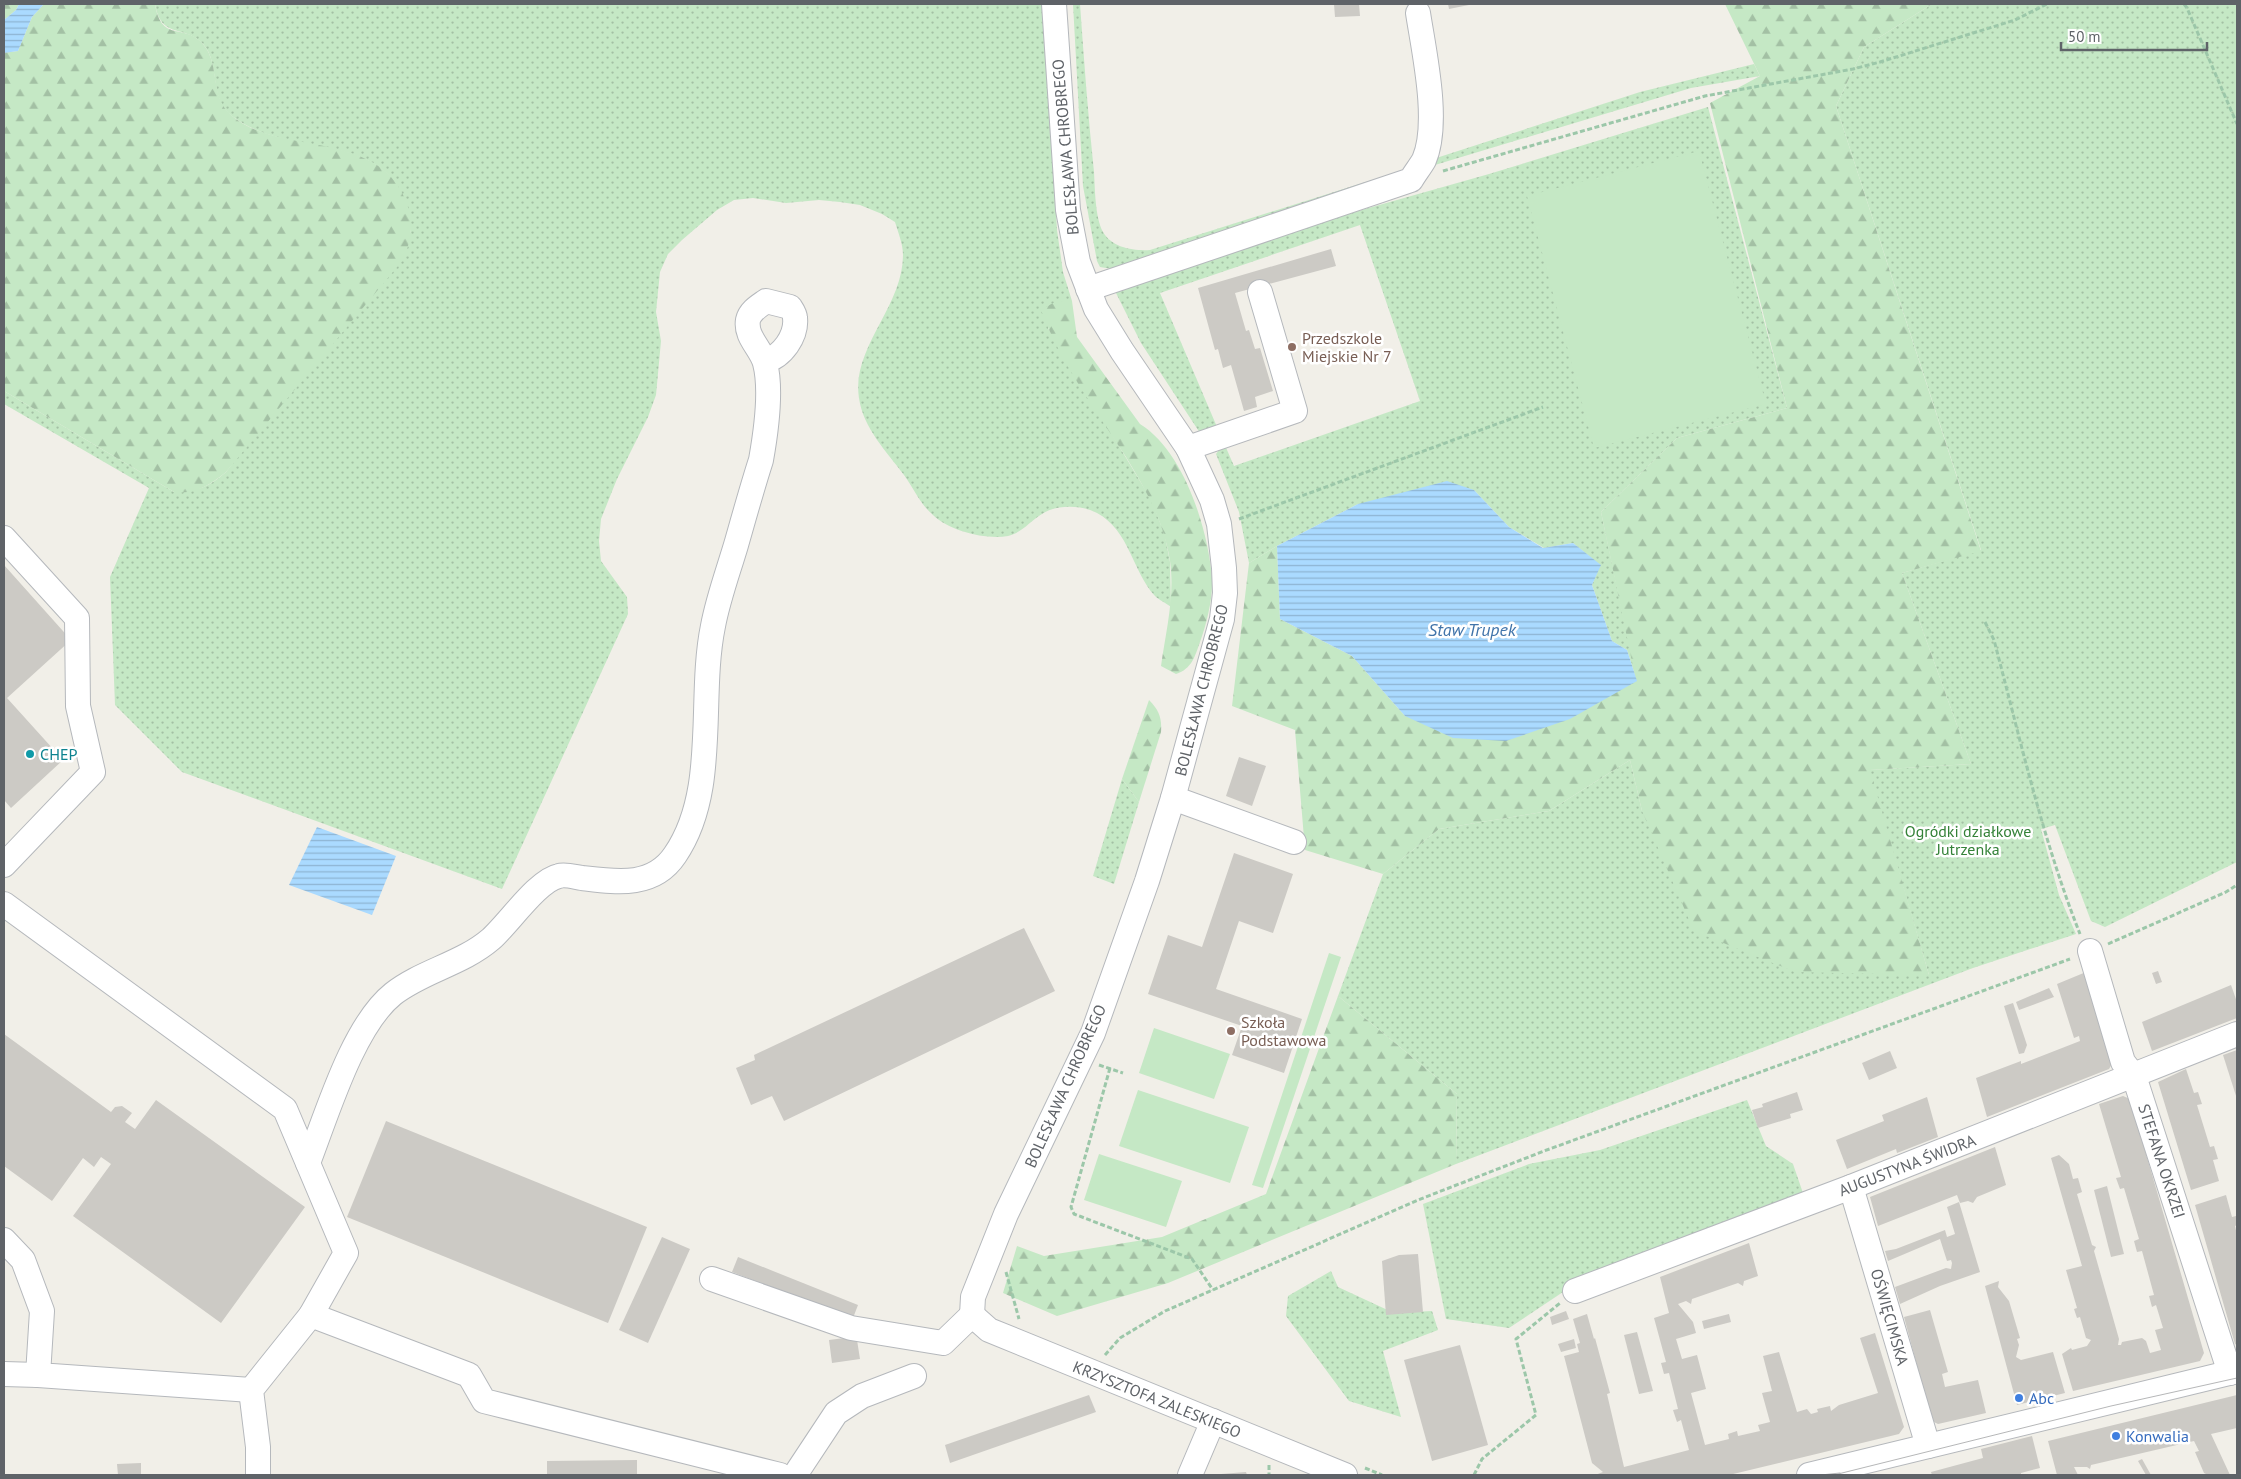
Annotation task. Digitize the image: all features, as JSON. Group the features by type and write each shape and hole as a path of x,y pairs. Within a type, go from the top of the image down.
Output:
{"street":[{"name":"BOLESŁAWA CHROBREGO","path":"972,1315 972,1297 1006,1214 1093,1032 1148,881 1222,619 1225,593 1219,524 1212,500 1188,448 1096,309 1072,239 1068,210 1054,4"},
{"path":"1088,289 1411,180 1424,160 1430,112 1429,84 1418,13"},
{"path":"1188,448 1294,410 1260,292"},
{"path":"308,1163 350,1056 369,1019 394,992 471,953 488,941 504,927 537,888 547,881 560,875 621,882 642,880 657,872 674,856 684,840 699,793 707,711 707,664 713,627 762,450 767,418 765,361"},
{"path":"4,538 77,618 78,706 93,772 4,865"},
{"path":"1173,798 1294,842"},
{"path":"4,904 285,1109 346,1253 311,1315 250,1390 258,1447 258,1475"},
{"name":"STEFANA OKRZEI","path":"2090,951 2124,1062 2134,1076 2233,1372"},
{"name":"AUGUSTYNA ŚWIDRA","path":"1575,1291 1852,1187 2237,1034"},
{"name":"OŚWIĘCIMSKA","path":"1852,1187 1928,1446"},
{"path":"4,1240 23,1260 42,1311 38,1375"},
{"path":"712,1279 851,1328 943,1343 972,1315"},
{"path":"311,1315 469,1375 484,1401 780,1475"},
{"name":"KRZYSZTOFA ZALESKIEGO","path":"972,1315 989,1330 1345,1475"},
{"path":"1808,1475 2233,1372"},
{"path":"4,1374 250,1390"},
{"path":"795,1475 836,1413 862,1396 914,1376"},
{"path":"1190,1475 1213,1421"}],"path":[{"path":"1411,180 1705,96 1853,70 2015,20 2047,4"},
{"path":"2184,4 2237,124"},
{"path":"1219,524 1236,520 1543,407"},
{"path":"1985,622 1994,640 2037,806 2063,890 2081,937 2090,951"},
{"path":"1089,1372 1120,1338 1165,1311 1418,1200 1544,1151 2090,951 2226,892 2237,885"},
{"path":"1094,1063 1123,1073"},
{"path":"1110,1068 1071,1207 1074,1214 1192,1259 1213,1290"},
{"path":"1005,1270 1022,1327"},
{"path":"1474,1475 1482,1459 1536,1415 1516,1339 1575,1291"}],"green space":[{"path":"4,4 19,4 16,10 4,20"},
{"path":"44,4 155,4 158,16 167,28 193,36 207,49 211,58 220,98 224,107 231,115 252,128 276,136 354,154 377,165 395,182 408,207 411,234 408,248 402,261 226,472 202,488 182,493 174,492 4,391 4,53 18,51 32,17"},
{"path":"155,4 1044,4 1057,230 1063,272 1072,301 1063,301 1048,328 1152,501 1165,536 1170,562 1171,607 1157,597 1147,586 1117,530 1108,521 1091,510 1077,507 1055,508 1042,514 1018,532 999,537 989,537 958,530 940,521 928,511 871,429 861,409 859,398 862,362 895,292 901,274 903,251 895,222 882,214 860,205 840,202 819,200 786,203 753,198 734,200 717,210 682,240 668,254 660,272 656,312 661,341 656,395 648,417 617,479 601,519 599,541 601,561 627,597 628,614 502,889 182,772 115,705 110,577 149,488 4,404 4,391 174,492 202,488 226,472 411,232 403,197 388,174 367,160 341,151 285,139 257,130 232,116 220,100 212,61 203,44 189,34 174,30 162,23"},
{"path":"1073,4 1080,4 1098,219 1103,232 1112,242 1118,245 1130,249 1150,250 1413,167 1112,269 1100,267 1097,261 1083,186"},
{"path":"1725,4 1932,4 1864,47 1836,106 1981,551 1902,573 1971,764 1870,770 1929,975 1795,972 1694,931 1642,811 1630,760 1549,811 1439,829 1383,874 1305,850 1295,730 1232,706 1249,563 1277,546 1280,619 1352,656 1405,716 1636,681 1601,512 1677,438 1787,408 1710,103 1760,76"},
{"name":"Ogródki działkowe Jutrzenka","path":"1932,4 2237,4 2237,862 2105,927 2091,921 2055,825 2041,829 2059,895 2076,934 1973,968 1456,1164 1457,1094 1338,996 1383,874 1439,829 1549,811 1630,760 1642,811 1929,975 1869,770 1971,764 1902,573 1981,550 1836,106 1864,47"},
{"path":"1754,64 1760,76 1691,88 1425,168 1427,161 1640,92"},
{"path":"1708,107 1787,408 1677,438 1601,512 1637,681 1627,650 1612,641 1592,585 1600,565 1573,543 1544,548 1509,527 1474,490 1358,504 1277,546 1249,563 1239,512 1216,454 1224,443 1234,466 1420,401 1360,225 1160,293 1217,427 1200,433 1141,343 1113,287 1358,211 1489,174"},
{"path":"1699,151 1766,404 1594,448 1527,196"},
{"path":"1072,301 1077,337 1140,424 1156,436 1169,453 1181,472 1199,515 1210,558 1212,586 1210,602 1205,627 1194,657 1186,669 1176,674 1161,666 1171,587 1170,561 1163,533 1159,520 1140,482 1068,367 1049,329 1041,310 1053,303"},
{"path":"1149,700 1159,714 1161,732 1139,802 1122,779"},
{"path":"1122,779 1139,802 1114,884 1093,876"},
{"path":"1329,953 1341,957 1263,1188 1252,1185"},
{"path":"1338,996 1457,1094 1456,1164 1168,1283 1057,1316 1003,1293 1017,1246 1044,1256 1162,1237 1266,1194"},
{"path":"1154,1028 1230,1054 1214,1099 1139,1073"},
{"path":"1138,1090 1249,1127 1230,1183 1119,1146"},
{"path":"1747,1100 1766,1146 1793,1164 1804,1196 1572,1286 1509,1328 1446,1319 1423,1204 1529,1164 1600,1150"},
{"path":"1099,1154 1182,1181 1166,1227 1084,1200"},
{"path":"1331,1271 1338,1287 1394,1313 1432,1311 1438,1330 1383,1351 1401,1417 1349,1401 1286,1316 1288,1296"}],"water":[{"path":"19,4 44,4 32,17 18,51 4,53 4,20 16,10"},
{"name":"Staw Trupek","path":"1447,481 1474,490 1509,527 1543,548 1573,543 1601,565 1592,585 1612,641 1627,650 1637,681 1570,719 1506,741 1453,738 1405,716 1352,656 1280,619 1277,546 1358,504"},
{"path":"317,827 396,856 372,915 289,885"}],"building":[{"path":"1334,4 1359,4 1360,16 1335,17"},
{"path":"1448,4 1469,4 1469,5 1449,9"},
{"path":"1331,249 1336,266 1235,293 1246,331 1249,330 1255,349 1260,348 1273,391 1255,397 1257,407 1244,411 1231,365 1223,368 1218,349 1215,350 1198,288"},
{"path":"4,565 71,640 7,698 63,760 11,808 4,800"},
{"path":"1239,757 1266,766 1252,806 1226,796"},
{"path":"1234,853 1293,874 1273,933 1239,921 1216,989 1302,1019 1284,1073 1232,1055 1242,1026 1148,994 1168,935 1202,947"},
{"path":"1024,928 1055,991 784,1121 772,1096 751,1105 736,1068 755,1060 754,1055"},
{"path":"2158,971 2162,982 2156,984 2152,973"},
{"path":"2086,972 2113,1062 2109,1069 1987,1117 1976,1078 2021,1061 2021,1064 2080,1041 2079,1036 2074,1038 2057,984"},
{"path":"2231,985 2237,1002 2237,1018 2152,1051 2142,1022"},
{"path":"2049,988 2054,997 2019,1010 2016,1002"},
{"path":"2013,1003 2027,1045 2024,1053 2019,1054 2004,1006"},
{"path":"4,1034 111,1112 115,1107 122,1106 132,1113 125,1122 135,1129 156,1100 305,1207 221,1323 73,1216 111,1164 101,1157 94,1167 83,1158 52,1201 4,1166"},
{"path":"2237,1050 2237,1099 2223,1055"},
{"path":"1890,1051 1897,1068 1869,1080 1862,1063"},
{"path":"2186,1069 2194,1093 2198,1092 2202,1104 2197,1105 2210,1147 2214,1146 2218,1159 2213,1160 2219,1181 2191,1190 2158,1082"},
{"path":"1797,1092 1803,1110 1790,1114 1791,1118 1758,1128 1752,1110 1763,1107 1762,1104"},
{"path":"2123,1096 2130,1099 2204,1353 2200,1361 2073,1391 2062,1354 2071,1348 2072,1350 2087,1346 2091,1340 2086,1338 2080,1317 2077,1318 2074,1309 2077,1308 2066,1270 2082,1266 2051,1158 2059,1155 2069,1164 2073,1179 2078,1178 2082,1192 2077,1194 2092,1245 2096,1247 2094,1251 2119,1339 2118,1345 2121,1345 2122,1342 2142,1338 2146,1341 2150,1353 2161,1350 2155,1330 2163,1328 2156,1305 2152,1307 2149,1296 2154,1295 2142,1251 2137,1252 2134,1241 2139,1239 2124,1188 2120,1189 2116,1178 2121,1177 2099,1104"},
{"path":"1927,1097 1938,1137 1897,1153 1896,1149 1847,1169 1836,1140 1884,1121 1882,1115"},
{"path":"386,1121 647,1227 608,1323 347,1217"},
{"path":"1995,1147 2006,1185 1977,1197 1973,1203 1968,1201 1960,1203 1957,1195 1878,1226 1870,1197"},
{"path":"2107,1186 2124,1254 2111,1257 2094,1190"},
{"path":"2226,1195 2232,1217 2236,1216 2237,1221 2235,1226 2237,1235 2237,1345 2235,1344 2195,1205"},
{"path":"1959,1202 1980,1272 1940,1286 1900,1304 1895,1287 1946,1268 1951,1269 1952,1263 1951,1260 1947,1261 1940,1239 1888,1261 1885,1251 1896,1249 1945,1230 1947,1237 1955,1234 1947,1207"},
{"path":"662,1237 690,1249 648,1343 619,1330"},
{"path":"1749,1243 1758,1276 1744,1281 1743,1286 1738,1283 1692,1299 1691,1304 1686,1301 1678,1304 1693,1322 1696,1333 1676,1339 1682,1359 1697,1355 1706,1389 1691,1393 1705,1445 1729,1439 1728,1434 1737,1431 1738,1436 1760,1431 1758,1425 1770,1422 1762,1393 1772,1391 1763,1356 1779,1352 1797,1412 1807,1409 1811,1414 1818,1412 1817,1409 1830,1406 1831,1411 1839,1405 1878,1393 1860,1338 1875,1333 1904,1427 1899,1434 1729,1475 1595,1475 1603,1472 1592,1463 1564,1356 1579,1352 1577,1344 1580,1343 1573,1319 1587,1314 1610,1393 1607,1394 1624,1467 1689,1450 1681,1420 1677,1422 1673,1410 1678,1409 1669,1373 1664,1374 1661,1363 1666,1362 1654,1318 1669,1313 1660,1277"},
{"path":"1418,1254 1423,1312 1386,1315 1382,1261 1399,1255"},
{"path":"738,1257 858,1305 853,1318 732,1272"},
{"path":"1999,1281 1998,1287 2009,1301 2020,1338 2017,1339 2019,1345 2016,1357 2021,1360 2053,1352 2065,1393 2017,1405 1985,1286"},
{"path":"1930,1310 1948,1372 1942,1374 1945,1387 1978,1380 1986,1413 1938,1424 1932,1421 1904,1317"},
{"path":"1566,1311 1569,1319 1552,1325 1550,1317"},
{"path":"1729,1314 1731,1322 1704,1329 1702,1321"},
{"path":"1637,1332 1653,1391 1639,1394 1624,1335"},
{"path":"852,1337 857,1340 860,1359 832,1363 829,1340"},
{"path":"1574,1339 1576,1348 1561,1352 1558,1344"},
{"path":"1460,1345 1488,1445 1432,1461 1404,1360"},
{"path":"1089,1395 1096,1412 950,1463 945,1445"},
{"path":"2237,1395 2237,1428 2211,1434 2230,1475 2208,1475 2204,1473 2195,1452 2199,1451 2194,1441 2091,1465 2090,1469 2087,1467 2074,1467 2078,1475 2057,1475 2048,1441"},
{"path":"2032,1436 2040,1468 2021,1473 2021,1475 1932,1475 1931,1472 1983,1458 1981,1449"},
{"path":"2142,1459 2151,1475 2146,1475 2138,1461"},
{"path":"637,1460 637,1475 547,1475 547,1461"},
{"path":"141,1463 141,1475 118,1475 117,1464"},
{"path":"1246,1472 1247,1475 1221,1475 1221,1474"}],"tram line":[{"path":"1834,1475 2111,1406 2237,1378"},
{"path":"1821,1475 1840,1473"}],"place":[{"name":"Przedszkole Miejskie Nr 7","path":"1292,347"},
{"name":"CHEP","path":"30,754"},
{"name":"Szkoła Podstawowa","path":"1231,1031"},
{"name":"Abc","path":"2019,1398"},
{"name":"Konwalia","path":"2116,1436"}]}
